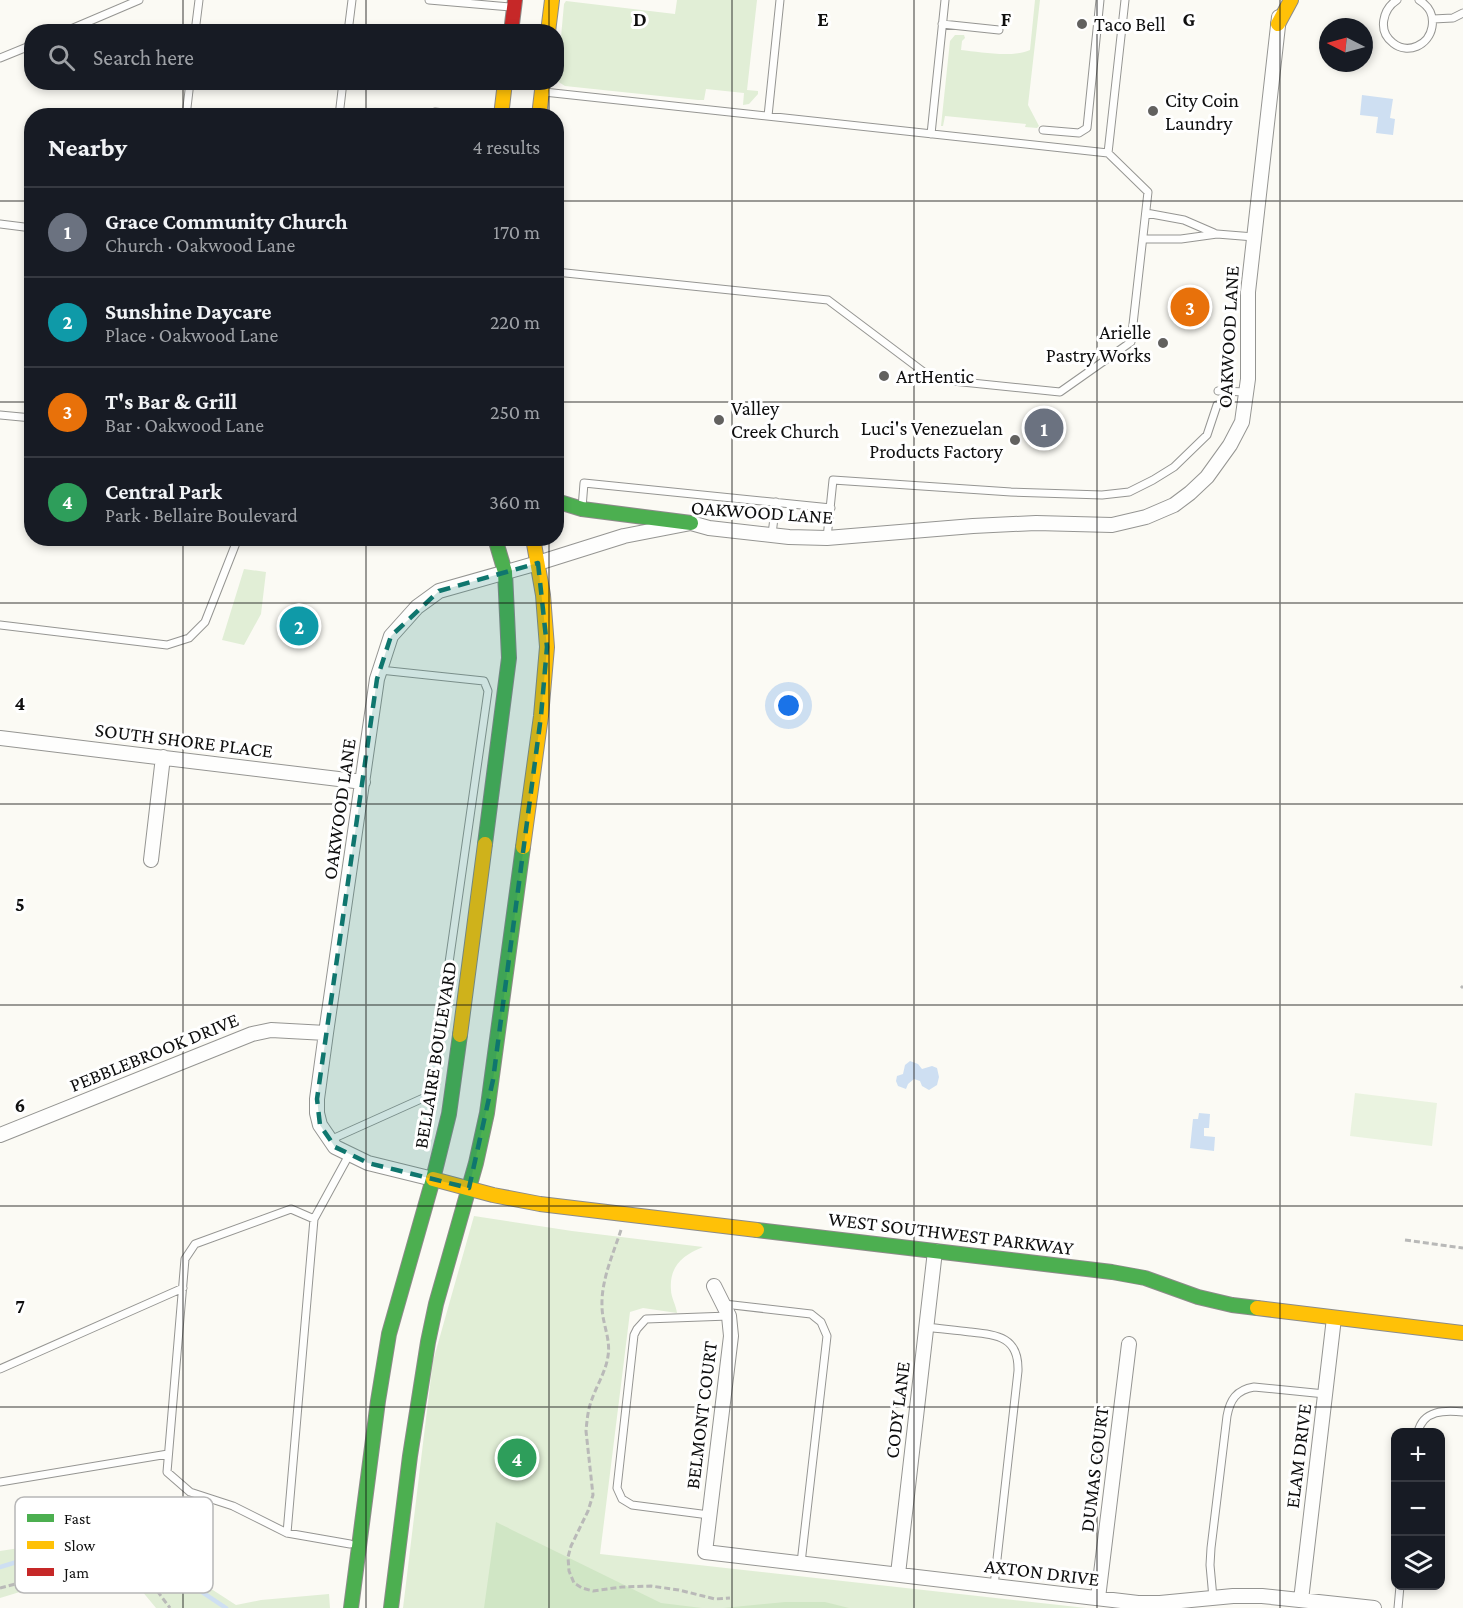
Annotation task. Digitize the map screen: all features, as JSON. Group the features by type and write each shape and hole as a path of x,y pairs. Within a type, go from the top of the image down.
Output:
{"main road":[{"path":"549,24 552,0"},
{"path":"1278,24 1291,0"},
{"path":"512,24 514,4"},
{"path":"502,108 504,90"},
{"path":"540,108 542,90"},
{"path":"564,503 582,508 691,523"},
{"name":"BELLAIRE BOULEVARD","path":"351,1608 389,1334 449,1114 509,658 505,572 497,546"},
{"path":"391,1608 426,1352 436,1305 482,1138 493,1080 541,716 547,647 543,595 535,546"},
{"name":"WEST SOUTHWEST PARKWAY","path":"433,1179 500,1197 548,1205 1120,1273 1145,1278 1224,1304 1463,1333"}],"street":[{"name":"OAKWOOD LANE","path":"433,1179 368,1163 349,1155 335,1147 320,1125 317,1113 317,1099 380,670 391,636 417,607 439,591 624,536 691,523 709,528 789,537 827,538 1026,524 1112,525 1146,517 1174,505 1207,477 1230,446 1242,422 1247,392 1248,292 1281,0"},
{"name":"SOUTH SHORE PLACE","path":"0,738 363,782"},
{"path":"151,860 163,757"},
{"name":"PEBBLEBROOK DRIVE","path":"0,1135 252,1034 271,1030 327,1033"},
{"name":"CODY LANE","path":"897,1574 935,1251"},
{"name":"BELMONT COURT","path":"705,1552 731,1336 726,1310 714,1286"},
{"name":"ELAM DRIVE","path":"1301,1600 1334,1318"},
{"name":"DUMAS COURT","path":"1098,1598 1129,1344"},
{"name":"AXTON DRIVE","path":"705,1552 1148,1603 1255,1595 1374,1608"}],"lane":[{"path":"83,24 139,0"},
{"path":"196,24 199,0"},
{"path":"349,24 352,0"},
{"path":"429,0 514,4"},
{"path":"768,116 780,0"},
{"path":"931,134 945,0"},
{"path":"1043,130 1079,134 1087,128 1100,0"},
{"path":"1108,153 1125,0"},
{"path":"1397,0 1389,6 1385,13 1384,29 1387,37 1393,43 1409,48 1425,42 1430,35 1433,18 1431,11 1419,0"},
{"path":"1433,18 1453,18 1463,14"},
{"path":"942,24 999,30"},
{"path":"0,58 24,48"},
{"path":"187,108 189,90"},
{"path":"340,108 342,90"},
{"path":"564,90 768,116 1108,153 1148,192 1131,342 1060,392 933,379 828,300 564,273"},
{"path":"1146,213 1184,220 1216,234"},
{"path":"0,224 24,227"},
{"path":"1143,239 1181,239 1216,234 1254,237"},
{"path":"1218,391 1247,392"},
{"path":"827,538 833,480 1011,492 1102,495 1129,492 1174,467 1207,435 1217,405"},
{"path":"0,415 24,417"},
{"path":"582,508 584,483 831,508"},
{"path":"772,534 776,502"},
{"path":"0,625 167,645 189,638 205,622 235,546"},
{"path":"330,1140 429,1095 488,691 484,681 380,670"},
{"path":"287,1533 314,1219 349,1155"},
{"path":"205,1497 190,1492 167,1472 185,1259 195,1244 291,1209 314,1219"},
{"path":"0,1369 183,1288"},
{"path":"709,1515 632,1505 622,1499 617,1488 634,1335 637,1329 646,1319 726,1310 811,1314 821,1322 827,1336 827,1349 801,1563"},
{"path":"926,1327 995,1335 1008,1342 1017,1353 1018,1371 994,1586"},
{"path":"1213,1598 1211,1548 1230,1402 1237,1393 1254,1387 1325,1394"},
{"path":"1420,1428 1422,1422 1436,1412 1449,1410 1463,1412"},
{"path":"0,1482 168,1454"},
{"path":"213,1499 233,1506 287,1533 350,1544"},
{"path":"1398,1608 1400,1590"}],"path":[{"path":"1405,1240 1463,1248"},
{"path":"0,1588 15,1584"},
{"path":"159,1593 170,1608"}],"highlighted area":[{"path":"538,563 547,647 541,716 493,1080 469,1188 368,1163 335,1147 320,1125 317,1099 377,679 391,636 439,591"}],"green space":[{"path":"677,0 757,0 747,90 758,91 758,94 749,104 743,105 744,93 706,89 704,100 698,100 564,85 564,24 562,24 566,1 675,14"},
{"path":"1035,0 1040,0 1028,105 1039,126 1037,128 1025,127 1026,124 945,116 943,126 941,126 950,41 955,35 964,35 961,50 977,52 1014,54 1030,50"},
{"path":"244,569 266,572 261,614 244,645 222,640"},
{"path":"1355,1093 1437,1103 1432,1146 1350,1136"},
{"path":"474,1216 703,1247 679,1262 672,1274 671,1293 677,1313 643,1308 630,1312 600,1554 1086,1608 403,1608 433,1361"},
{"path":"496,1522 661,1603 702,1608 484,1608"},
{"path":"15,1549 16,1593 0,1598 0,1551"},
{"path":"213,1590 236,1605 261,1600 329,1594 330,1608 156,1608 144,1593 213,1593"},
{"path":"785,1602 825,1602 849,1608 723,1608"}],"water":[{"path":"1362,95 1393,99 1390,118 1395,119 1393,135 1376,133 1378,117 1360,115"},
{"path":"910,1061 918,1064 922,1069 932,1066 937,1068 939,1077 937,1085 929,1090 922,1086 920,1081 914,1079 906,1089 898,1086 897,1076 903,1074 905,1065"},
{"path":"1199,1113 1210,1114 1209,1128 1204,1128 1204,1136 1215,1137 1214,1151 1190,1148 1193,1119 1198,1119"}],"waterway":[{"path":"0,1567 15,1562"},
{"path":"204,1593 226,1608"}],"traffic: fast":[{"path":"564,503 582,509 691,523"},
{"path":"485,844 509,658 505,572 497,546"},
{"path":"391,1608 410,1456 428,1342 436,1304 476,1163 487,1113 523,847"},
{"path":"351,1608 389,1334 449,1114 460,1035"},
{"path":"757,1230 1112,1272 1145,1278 1198,1297 1257,1308"}],"traffic: slow":[{"path":"549,24 552,0"},
{"path":"1278,24 1291,0"},
{"path":"502,108 504,90"},
{"path":"540,108 542,90"},
{"path":"523,847 541,716 547,647 543,595 534,546"},
{"path":"460,1035 485,844"},
{"path":"433,1179 493,1195 540,1204 757,1230"},
{"path":"1257,1308 1463,1333"}],"traffic: jam":[{"path":"512,24 515,0"}],"place":[{"name":"Taco Bell","path":"1082,24"},
{"name":"City Coin Laundry","path":"1153,111"},
{"name":"T's Bar & Grill","path":"1190,307"},
{"name":"Arielle Pastry Works","path":"1163,343"},
{"name":"ArtHentic","path":"884,376"},
{"name":"Valley Creek Church","path":"719,420"},
{"name":"Grace Community Church","path":"1044,428"},
{"name":"Luci's Venezuelan Products Factory","path":"1015,440"},
{"name":"Sunshine Daycare","path":"299,626"},
{"name":"Central Park","path":"517,1458"}]}
